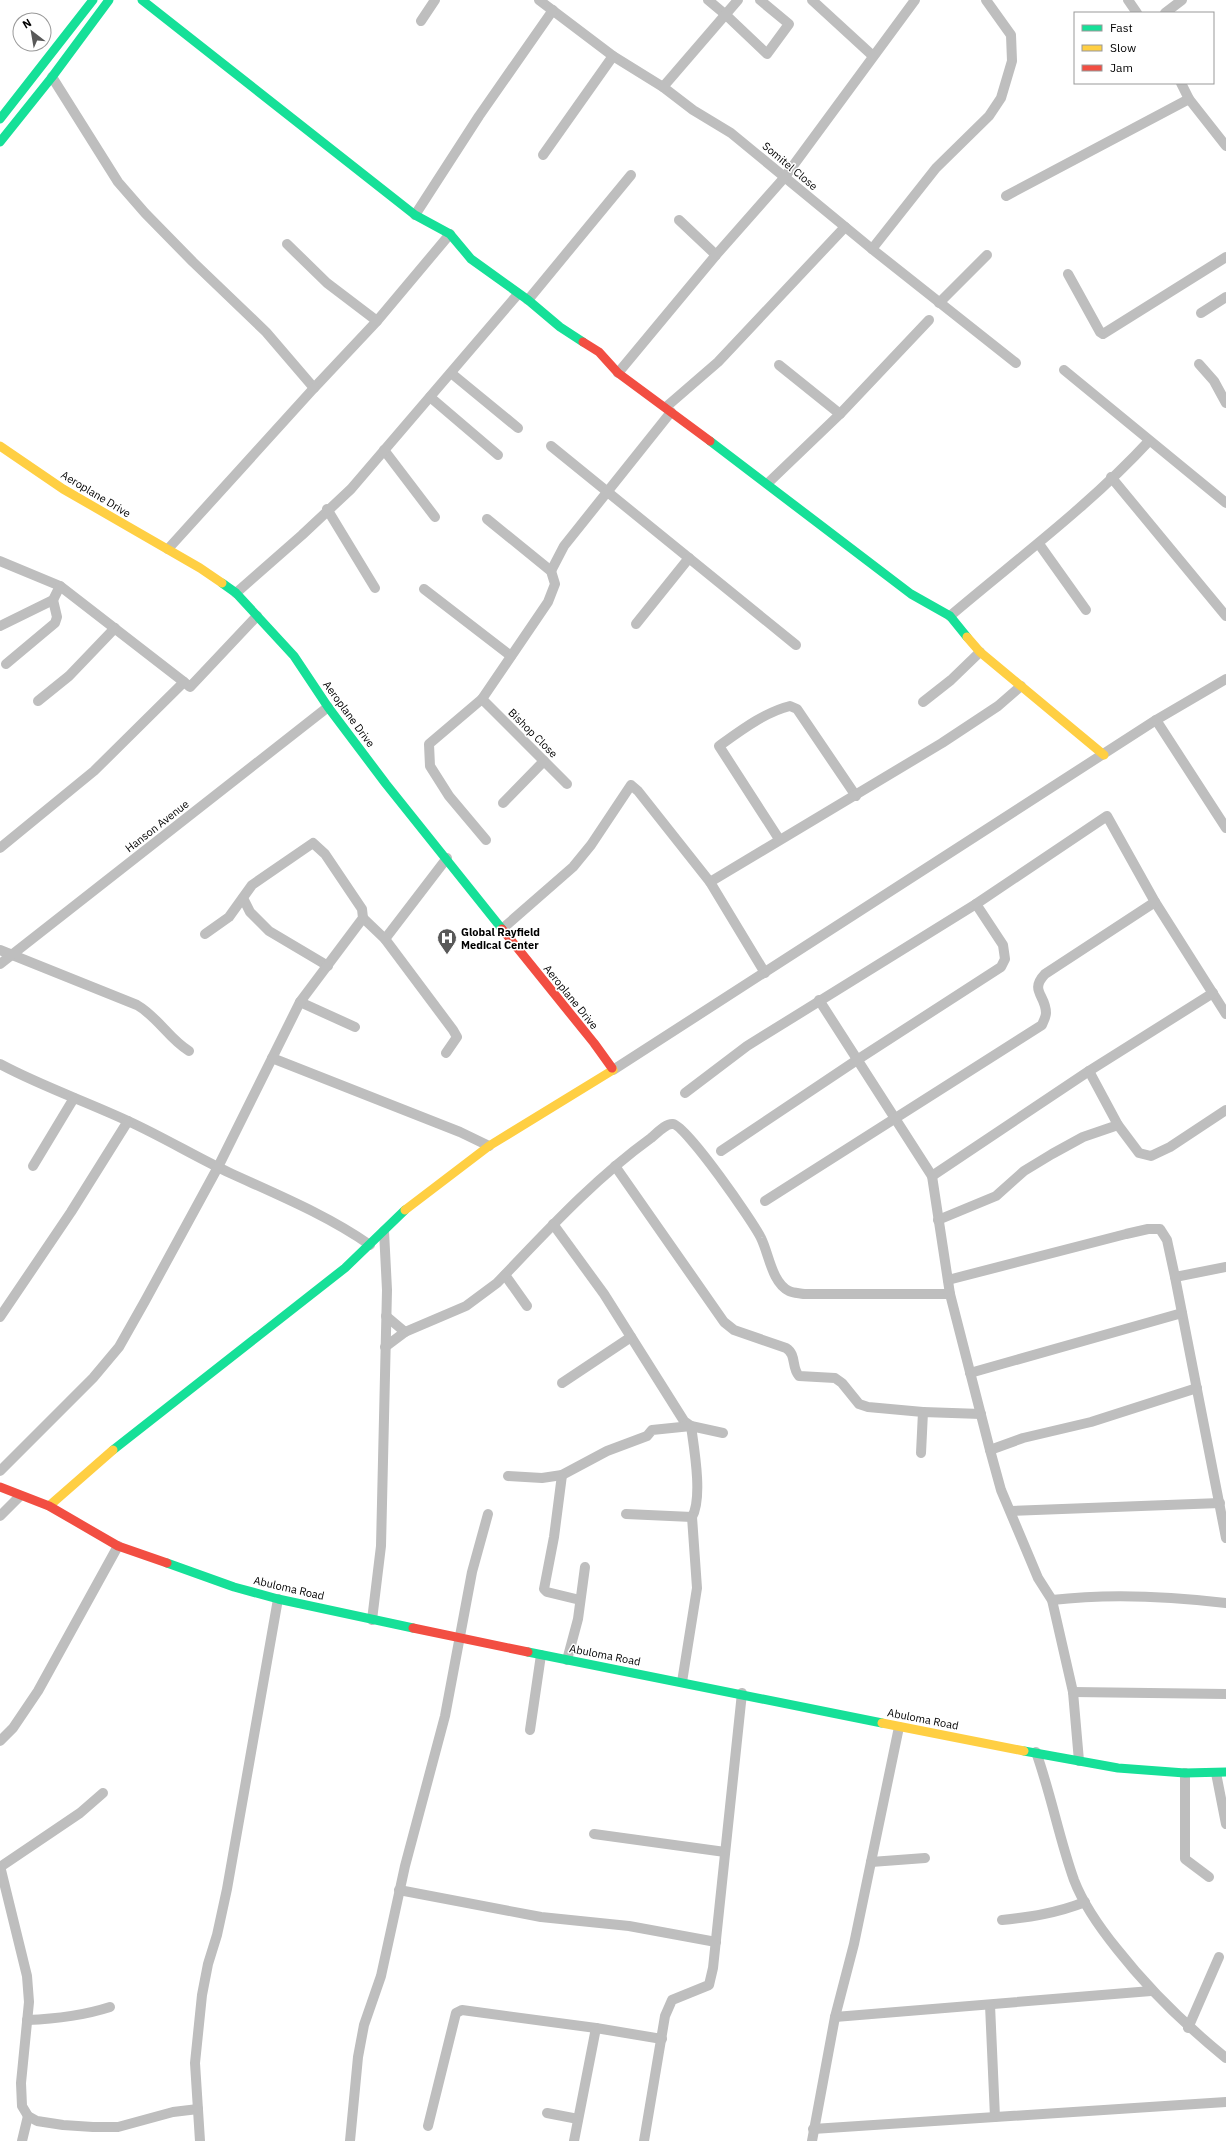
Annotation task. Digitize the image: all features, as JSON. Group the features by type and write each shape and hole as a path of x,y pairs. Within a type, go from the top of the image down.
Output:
{"street":[{"path":"0,119 93,0"},
{"path":"0,142 52,77 109,0"},
{"path":"142,0 415,215 450,234 471,259 528,300 560,327 599,352 618,373 768,484 911,594 950,616 980,652 1104,755"},
{"path":"421,21 435,0"},
{"name":"Somitel Close","path":"539,0 613,56 663,87 693,110 731,133 784,178 1016,363"},
{"path":"708,0 767,54 789,24 760,0"},
{"path":"663,87 738,0"},
{"path":"812,0 873,56"},
{"path":"618,373 716,255 784,178 915,0"},
{"path":"872,249 936,168 989,116 1001,98 1012,61 1011,35 986,0"},
{"path":"1128,0 1135,12"},
{"path":"1166,12 1182,0"},
{"path":"415,215 479,116 553,10"},
{"path":"543,155 613,56"},
{"path":"52,77 118,182 185,254 266,332 314,388"},
{"path":"1182,84 1189,99 1226,146"},
{"path":"1006,196 1189,99"},
{"path":"528,300 631,175"},
{"path":"679,220 716,255"},
{"path":"551,571 564,546 608,492 669,410 718,362 845,226"},
{"path":"168,549 377,321 450,234"},
{"path":"287,244 326,283 377,321"},
{"path":"939,303 987,255"},
{"path":"1068,274 1100,332 1103,334 1226,257"},
{"path":"236,593 302,535 327,509 351,489 518,294"},
{"path":"1201,312 1226,297"},
{"path":"768,484 840,414 930,320"},
{"path":"1199,364 1214,381 1226,402"},
{"path":"779,365 840,414"},
{"path":"1064,370 1148,441 1226,503"},
{"path":"451,373 518,428"},
{"path":"430,397 498,455"},
{"path":"950,616 1008,566 1039,544 1126,465 1148,441"},
{"name":"Aeroplane Drive","path":"0,446 63,489 200,568 236,593 294,656 328,707 386,784 447,858 594,1043 613,1070"},
{"path":"551,446 796,645"},
{"path":"384,450 435,517"},
{"path":"1111,477 1226,616"},
{"path":"327,509 375,588"},
{"path":"486,840 449,796 430,766 429,744 482,699 548,602 555,584 551,571 487,520"},
{"path":"1039,544 1086,610"},
{"path":"636,624 689,558"},
{"path":"0,561 60,586 190,686 257,616"},
{"path":"0,626 53,600 60,586"},
{"path":"424,589 511,656"},
{"path":"6,664 55,623 57,617 53,600"},
{"path":"38,701 69,676 115,628"},
{"path":"923,702 951,680 980,652"},
{"path":"49,1506 119,1445 285,1317 370,1245 402,1212 489,1146 613,1070 1104,755 1156,720 1226,678"},
{"path":"0,848 94,771 184,682"},
{"path":"710,882 779,839 856,796 970,726 998,706 1021,686"},
{"name":"Bishop Close","path":"482,699 567,784"},
{"path":"779,839 719,746 753,724 785,707 790,706 796,709 856,796"},
{"name":"Hanson Avenue","path":"0,964 328,707"},
{"path":"1156,720 1226,828"},
{"path":"503,803 544,761"},
{"path":"502,929 573,867 591,845 631,785 638,791 710,882 765,973"},
{"path":"685,1093 747,1046 976,904 1107,816 1155,902 1226,1014"},
{"path":"205,934 229,917 252,885 313,843 325,854 348,887 362,909 363,918 385,939 417,980 457,1037 446,1053"},
{"path":"385,939 447,858"},
{"path":"243,898 250,912 269,931 328,966"},
{"path":"765,1201 1042,1025 1046,1013 1038,990 1038,982 1045,974 1155,902"},
{"path":"721,1151 857,1060 1002,967 1006,959 1003,945 976,904"},
{"path":"0,1471 93,1378 119,1347 218,1167 300,1002 363,918"},
{"path":"0,950 137,1005 147,1011 179,1045 189,1051"},
{"path":"932,1176 1089,1071 1213,993"},
{"path":"819,1000 932,1176 950,1294 1001,1490 1038,1578 1052,1600 1073,1692 1079,1761"},
{"path":"300,1002 355,1028"},
{"path":"272,1058 460,1132 489,1146"},
{"path":"0,1064 128,1121 218,1167 317,1213 343,1226 370,1245"},
{"path":"1089,1071 1118,1125 1139,1153 1151,1156 1170,1147 1226,1110"},
{"path":"33,1166 74,1098"},
{"path":"0,1317 71,1212 128,1121"},
{"path":"385,1347 405,1332 466,1306 483,1295 505,1275 593,1184 667,1125 673,1124 678,1126 692,1141 746,1214 761,1237 779,1284 788,1291 804,1294 950,1294"},
{"path":"938,1220 996,1196 1024,1171 1052,1154 1083,1138 1118,1125"},
{"path":"615,1166 724,1322 734,1330 786,1348 790,1351 793,1357 794,1366 799,1376 835,1378 842,1383 859,1404 868,1408 981,1414"},
{"path":"553,1224 604,1294 684,1421 691,1426 696,1474 695,1511 692,1517 697,1588 682,1682"},
{"path":"948,1280 1148,1229 1160,1229 1167,1240 1176,1277 1226,1538"},
{"path":"372,1620 381,1546 387,1282 384,1231"},
{"path":"1176,1277 1226,1267"},
{"path":"505,1275 527,1306"},
{"path":"970,1373 1182,1313"},
{"path":"386,1316 405,1332"},
{"path":"562,1383 631,1337"},
{"path":"990,1450 1023,1438 1091,1422 1197,1388"},
{"path":"921,1453 923,1412"},
{"path":"508,1476 542,1478 562,1475 607,1451 647,1436 652,1430 691,1426 723,1433"},
{"path":"562,1475 554,1537 544,1589 547,1592 580,1600"},
{"name":"Abuloma Road","path":"0,1487 49,1506 118,1546 234,1587 278,1599 541,1655 742,1693 899,1727 1079,1761 1118,1768 1185,1773 1221,1772"},
{"path":"0,1516 20,1496"},
{"path":"1011,1511 1220,1503"},
{"path":"350,2141 358,2057 364,2025 381,1976 399,1890 445,1716 458,1638 472,1572 488,1514"},
{"path":"626,1514 692,1517"},
{"path":"0,1741 14,1728 38,1691 118,1546"},
{"path":"567,1660 580,1600 585,1567"},
{"path":"1052,1600 1078,1597 1140,1595 1226,1603"},
{"path":"200,2141 195,2063 202,1995 227,1889 278,1599"},
{"path":"530,1730 541,1655"},
{"path":"1073,1692 1226,1694"},
{"path":"644,2141 665,2016 672,2000 709,1985 716,1942 742,1693"},
{"path":"812,2141 813,2129 835,2017 854,1944 899,1727"},
{"path":"1036,1752 1075,1881 1085,1902 1102,1930 1151,1991 1188,2028 1226,2058"},
{"path":"1221,1772 1226,1824"},
{"path":"1185,1773 1185,1859 1209,1877"},
{"path":"103,1793 80,1814 0,1867 27,1976 29,2002 20,2083 22,2106 28,2116 37,2121 63,2125 93,2127 118,2127 174,2112 198,2109"},
{"path":"594,1834 725,1852"},
{"path":"871,1862 926,1858"},
{"path":"399,1890 540,1917 629,1926 716,1942"},
{"path":"1002,1920 1036,1917 1060,1912 1085,1902"},
{"path":"1188,2028 1218,1957"},
{"path":"835,2017 1151,1991"},
{"path":"990,2005 995,2117"},
{"path":"27,2020 87,2015 110,2007"},
{"path":"428,2126 456,2013 462,2010 596,2028 662,2039"},
{"path":"574,2141 596,2028"},
{"path":"813,2129 1226,2102"},
{"path":"547,2113 578,2119"},
{"path":"22,2141 28,2116"}],"traffic: fast":[{"path":"0,119 93,0"},
{"path":"0,142 52,77 109,0"},
{"path":"142,0 415,215 450,234 471,259 528,300 560,327 583,342"},
{"path":"710,441 911,594 950,616 967,637"},
{"path":"222,583 236,593 294,656 328,707 386,784 502,929"},
{"path":"113,1450 345,1268 405,1210"},
{"path":"167,1563 234,1587 278,1599 413,1628"},
{"path":"528,1652 882,1723"},
{"path":"1024,1751 1118,1768 1185,1773 1226,1772"}],"traffic: slow":[{"path":"0,446 63,489 200,568 222,583"},
{"path":"967,637 980,652 1104,755"},
{"path":"405,1210 489,1146 613,1070 612,1068"},
{"path":"49,1506 113,1450"},
{"path":"882,1723 1024,1751"}],"traffic: jam":[{"path":"583,342 599,352 618,373 710,441"},
{"path":"502,929 594,1043 612,1068"},
{"path":"0,1487 49,1506 118,1546 167,1563"},
{"path":"413,1628 528,1652"}],"place":[{"name":"Global Rayfield Medical Center","path":"447,955"}]}
